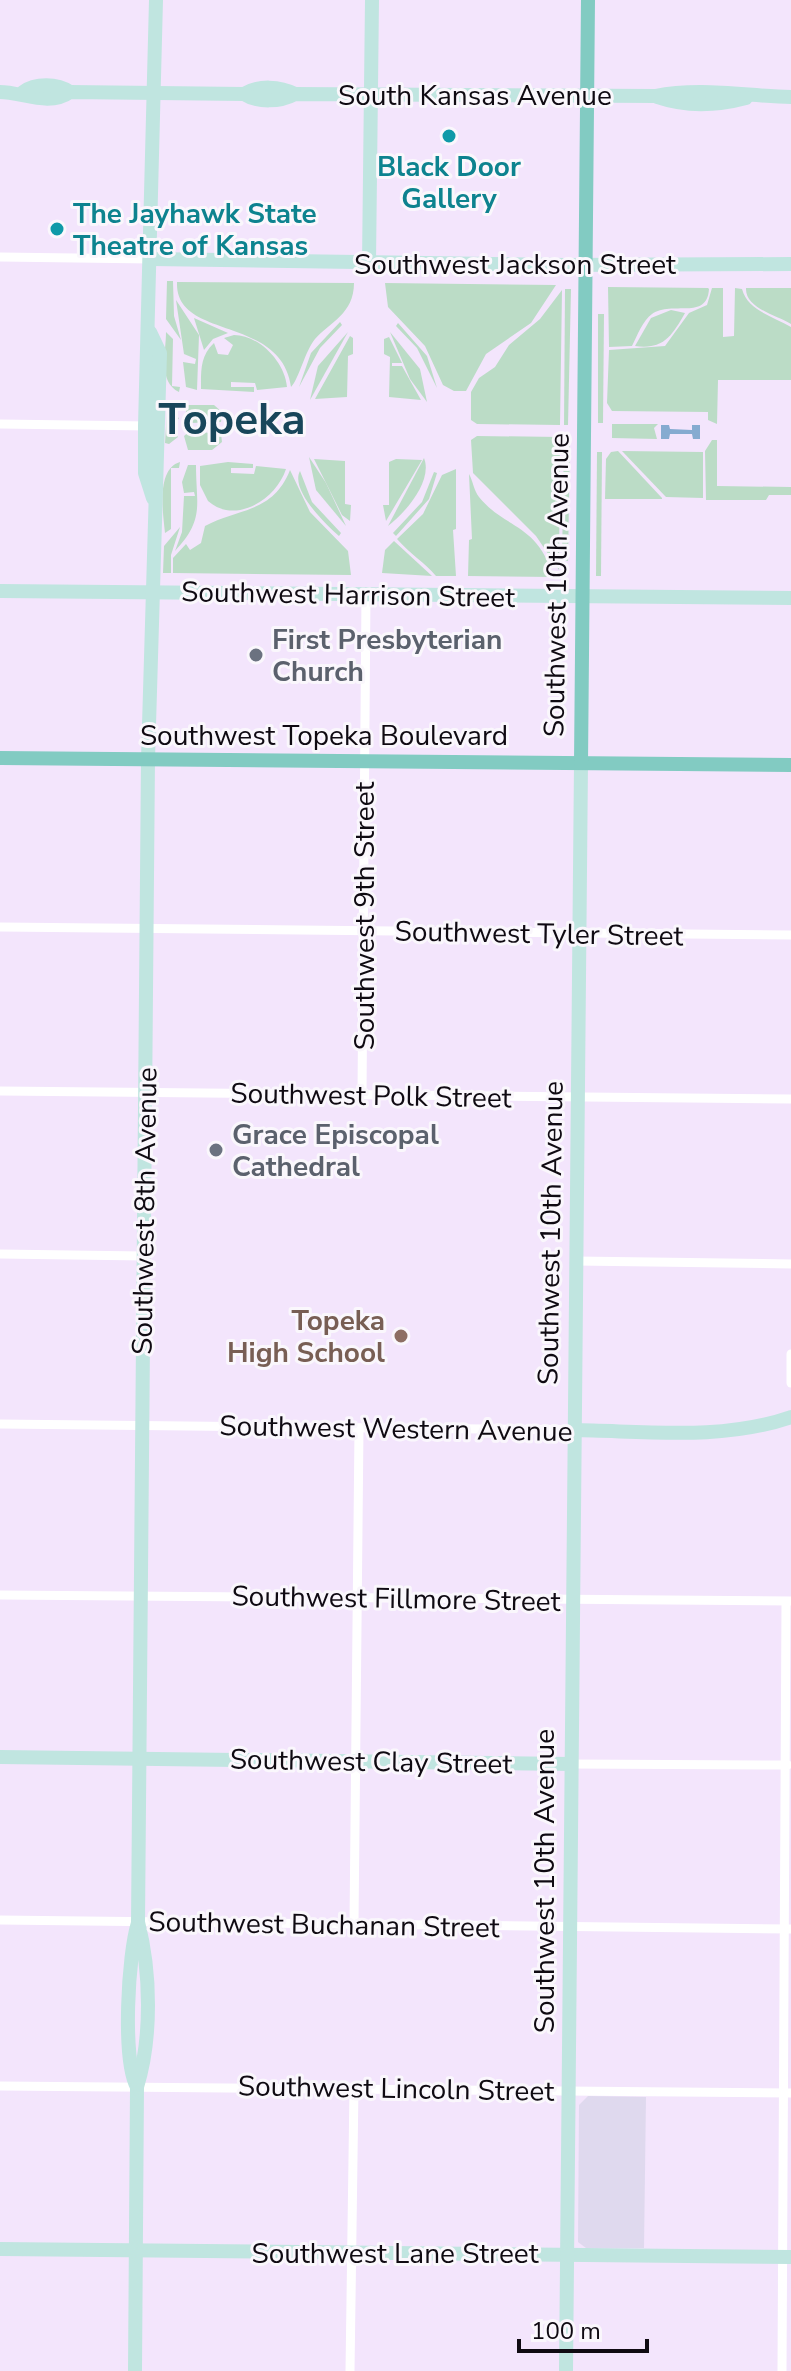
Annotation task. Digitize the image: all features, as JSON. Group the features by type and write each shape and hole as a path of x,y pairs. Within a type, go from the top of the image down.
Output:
{"main road":[{"name":"Southwest 8th Avenue","path":"135,2371 137,2087 129,2074 129,2004 131,1946 138,1922 153,500 145,473 160,353 150,332 156,0"},
{"path":"369,263 372,0"},
{"name":"Southwest 10th Avenue","path":"566,2371 588,0"},
{"name":"South Kansas Avenue","path":"0,92 61,86 70,92 244,94 252,88 284,88 295,94 655,96 680,91 791,97"},
{"name":"Southwest Jackson Street","path":"152,259 585,265 791,264"},
{"name":"Southwest Harrison Street","path":"0,591 791,598"},
{"name":"Southwest Topeka Boulevard","path":"0,758 791,765"},
{"name":"Southwest Western Avenue","path":"574,1430 721,1432 758,1428 791,1417"},
{"name":"Southwest Clay Street","path":"0,1757 571,1764"},
{"name":"Southwest Lane Street","path":"0,2249 787,2257"}],"street":[{"name":"Southwest Jackson Street","path":"0,257 152,259"},
{"path":"0,424 152,426"},
{"name":"Southwest 9th Street","path":"362,1094 366,594"},
{"name":"Southwest Tyler Street","path":"0,927 791,935"},
{"name":"Southwest Polk Street","path":"0,1091 791,1099"},
{"path":"0,1254 144,1256"},
{"path":"576,1261 791,1264"},
{"path":"791,1354 791,1383"},
{"name":"Southwest Western Avenue","path":"0,1424 574,1430"},
{"path":"354,1923 359,1428"},
{"name":"Southwest Fillmore Street","path":"0,1595 789,1602"},
{"path":"782,2371 787,2257 789,1602"},
{"name":"Southwest Clay Street","path":"571,1764 788,1765"},
{"name":"Southwest Buchanan Street","path":"0,1920 788,1929"},
{"name":"Southwest Lincoln Street","path":"0,2086 787,2093"},
{"path":"350,2371 354,2087"}],"shaded area":[{"path":"588,2096 646,2097 644,2248 586,2248 578,2242 579,2105"}],"green space":[{"path":"167,281 173,281 174,316 181,340 166,319"},
{"path":"177,282 354,283 346,310 315,339 291,387 283,364 269,348 193,313 181,300"},
{"path":"385,283 556,285 531,323 486,354 466,391 454,391 443,385 425,346 388,307"},
{"path":"608,287 709,289 707,299 702,304 652,314 632,346 609,347"},
{"path":"712,288 723,288 723,337 734,336 735,288 742,289 755,308 791,327 791,380 718,380 717,424 708,420 708,412 612,411 607,403 609,350 665,346 689,313 707,305"},
{"path":"746,288 791,288 791,324 756,306 750,301"},
{"path":"565,289 571,289 568,425 564,425"},
{"path":"562,290 560,425 477,424 471,420 471,392 479,378 495,367 509,345 540,319"},
{"path":"176,300 199,335 197,390 186,387 183,362 195,364 196,359 184,354"},
{"path":"671,310 685,313 666,340 653,346 635,346 651,318"},
{"path":"598,314 604,314 603,423 598,423"},
{"path":"194,318 228,333 213,339 204,350"},
{"path":"340,322 342,325 320,348 299,387 311,353"},
{"path":"398,323 427,356 437,388 417,348 396,326"},
{"path":"166,332 173,339 172,386 180,387 179,392 172,387 166,374"},
{"path":"348,332 310,400 318,366"},
{"path":"390,332 420,369 427,402 410,379"},
{"path":"234,335 253,340 269,352 281,368 287,387 257,390 255,383 231,382 231,387 254,387 254,392 201,389 201,370 206,353 214,343 218,354 228,355 233,345 224,338"},
{"path":"350,336 353,338 353,354 348,356 347,397 315,399"},
{"path":"389,337 402,363 392,363 392,366 402,366 421,400 389,397 390,357 384,354 384,339"},
{"path":"187,405 214,405 222,412 221,422 190,423 185,418"},
{"path":"167,411 179,418 173,428 178,437 169,444 165,443"},
{"path":"612,424 658,424 654,428 657,439 612,438"},
{"path":"190,431 221,434 222,442 212,450 188,450 184,436"},
{"path":"477,436 560,437 559,570 536,536 473,473 471,440"},
{"path":"564,438 570,438 568,561 562,560"},
{"path":"712,440 717,440 717,486 791,487 791,495 769,495 766,500 706,500 705,451"},
{"path":"618,451 662,499 605,499 606,459 611,452"},
{"path":"622,451 703,452 703,498 666,497"},
{"path":"597,452 602,452 601,576 596,576"},
{"path":"309,457 326,483 346,526 316,490"},
{"path":"424,458 426,467 421,486 410,504 388,526"},
{"path":"314,459 345,461 345,504 351,505 350,521 342,515"},
{"path":"396,459 422,460 386,521 383,505 389,505 389,462"},
{"path":"228,462 253,464 253,468 231,468 231,473 254,474 256,466 286,469 281,480 264,499 242,510 230,510 208,501 200,485 200,466"},
{"path":"188,465 196,465 197,511 191,530 175,551 182,532 184,496 195,496 194,492 184,493 182,482"},
{"path":"171,468 171,529 165,533 164,482"},
{"path":"456,469 456,529 453,530 456,576 436,576 397,539 423,514 442,475"},
{"path":"290,470 310,512 348,551 351,575 173,573 173,558 186,544 190,550 201,543 205,526 265,502 283,484"},
{"path":"300,471 312,502 341,533 339,536 304,496 298,478"},
{"path":"434,472 437,473 429,499 396,536 393,533 422,502"},
{"path":"469,474 477,495 489,508 539,546 553,577 468,576 469,540 472,539"},
{"path":"180,527 171,555 171,573 163,573 164,546"},
{"path":"394,541 432,576 382,573 385,550"}],"water":[{"path":"661,425 669,425 670,429 692,430 692,425 700,425 700,439 693,439 692,434 670,434 669,439 661,439"}],"place":[{"name":"Black Door Gallery","path":"449,136"},
{"name":"The Jayhawk State Theatre of Kansas","path":"57,229"},
{"name":"First Presbyterian Church","path":"256,655"},
{"name":"Grace Episcopal Cathedral","path":"216,1150"},
{"name":"Topeka High School","path":"401,1336"}],"district":[{"name":"Topeka","path":"232,419"}]}
